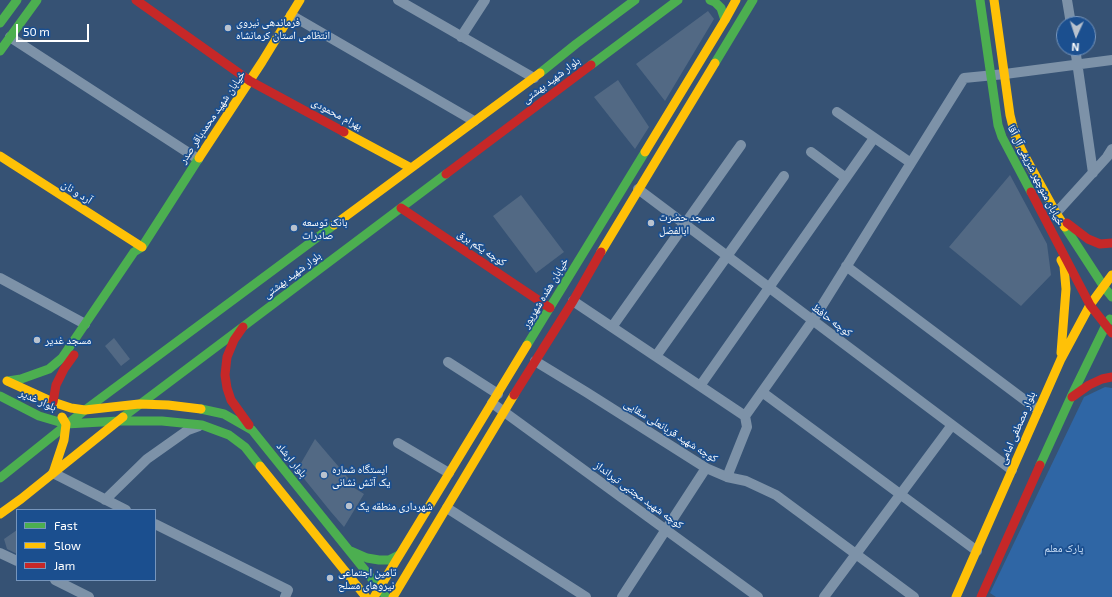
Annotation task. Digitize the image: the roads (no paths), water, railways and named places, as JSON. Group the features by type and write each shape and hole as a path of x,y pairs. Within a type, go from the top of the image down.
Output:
{"main road":[{"path":"0,23 17,0"},
{"path":"0,51 37,0"},
{"name":"بهرام محمودی","path":"136,0 250,81 412,168"},
{"name":"خیابان شهید محمدباقر صدر","path":"4,379 22,379 49,369 62,358 134,252 142,247 198,158 250,81 300,0"},
{"name":"بلوار شهید بهشتی","path":"0,478 66,424 181,343 474,121 534,78 576,44 635,0"},
{"name":"بلوار شهید بهشتی","path":"0,514 119,421 192,360 244,326 678,0"},
{"path":"710,0 721,8 725,20"},
{"name":"خیابان هفده شهریور","path":"374,597 736,0"},
{"path":"393,597 753,0"},
{"name":"خیابان منوچهر شریفی آل آقا","path":"980,0 998,125 1002,137 1090,305 1112,333"},
{"name":"خیابان منوچهر شریفی آل آقا","path":"994,0 1010,115 1015,135 1022,151 1056,213 1112,297"},
{"name":"آرد و نان","path":"0,156 142,247"},
{"name":"کوچه یکم برق","path":"401,208 550,308"},
{"path":"1056,213 1088,239 1100,244 1112,243"},
{"path":"1051,230 1064,266 1066,288 1061,359"},
{"name":"خیابان شهید محمدباقر صدر","path":"53,402 56,385 64,369 141,257 142,247"},
{"name":"بلوار مصطفی امامی","path":"956,597 1061,359 1090,305 1112,275"},
{"path":"982,597 1071,397 1106,325 1112,316"},
{"path":"244,326 234,340 227,357 225,375 231,400 252,430"},
{"path":"1071,397 1089,385 1102,379 1112,377"},
{"name":"بلوار غدیر","path":"4,379 53,402 71,408 85,410"},
{"name":"بلوار غدیر","path":"0,396 39,416 66,424 119,421"},
{"path":"53,402 66,424 64,440 53,473"},
{"name":"بلوار ارشاد","path":"85,410 139,404 168,404 224,414 252,430 387,597"},
{"path":"119,421 162,421 202,425 215,428 230,435 246,447 366,597"},
{"path":"294,508 307,497"},
{"path":"351,551 367,558 379,560 389,560 399,555"}],"street":[{"path":"398,0 534,78"},
{"path":"461,37 485,0"},
{"path":"1068,0 1070,16"},
{"path":"291,16 474,121"},
{"path":"10,37 198,158"},
{"path":"1075,56 1093,173"},
{"path":"727,477 747,428 745,416 813,320 964,78 992,76 1112,60"},
{"path":"837,112 911,163"},
{"path":"700,386 874,138"},
{"path":"612,327 741,145"},
{"path":"1056,213 1107,157 1112,149"},
{"path":"811,152 846,178"},
{"path":"656,356 784,176"},
{"name":"کوچه حافظ","path":"638,189 1012,470"},
{"path":"846,266 1038,410"},
{"path":"0,278 85,324"},
{"path":"573,300 745,416"},
{"name":"کوچه شهید قربانعلی سقایی","path":"535,361 706,468 727,477 746,481 776,495 914,597"},
{"path":"448,362 498,394"},
{"path":"762,392 977,551"},
{"name":"کوچه شهید مجتبی تیرانداز","path":"492,403 758,597"},
{"path":"105,500 147,459 188,430 202,425"},
{"path":"824,597 952,425"},
{"path":"398,443 449,473"},
{"path":"622,597 706,468"},
{"path":"53,473 124,509"},
{"path":"447,508 586,597"},
{"path":"156,524 288,590 285,597"},
{"path":"0,553 16,561"},
{"path":"56,581 89,597"}],"place":[{"name":"فرماندهی نیروی انتظامی استان کرمانشاه","path":"228,28"},
{"name":"مسجد حضرت ابالفضل","path":"651,223"},
{"name":"بانک توسعه صادرات","path":"294,228"},
{"name":"مسجد غدیر","path":"37,340"},
{"name":"ایستگاه شماره یک آتش نشانی","path":"324,475"},
{"name":"شهرداری منطقه یک","path":"349,506"},
{"name":"تامین اجتماعی نیروهای مسلح","path":"330,578"}],"park label":[{"name":"پارک معلم","path":"1064,548"}]}
